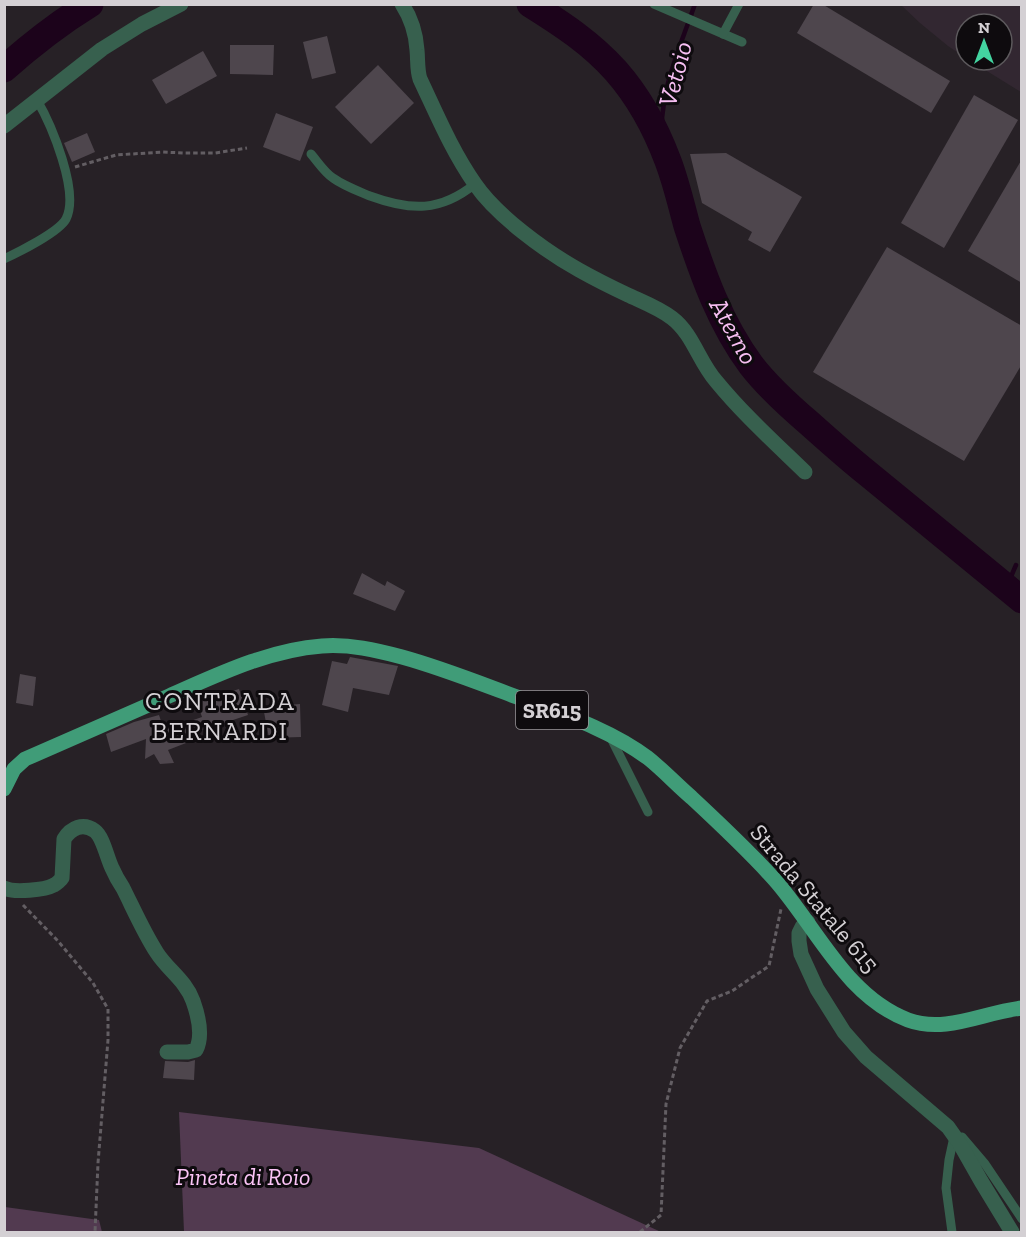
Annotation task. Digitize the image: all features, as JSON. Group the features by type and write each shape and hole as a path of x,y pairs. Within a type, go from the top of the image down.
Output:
{"main road":[{"name":"Strada Statale 615","path":"4,789 14,769 25,759 225,672 282,652 322,646 372,649 437,667 578,720 609,734 648,758 741,843 785,892 842,970 882,1006 908,1020 930,1024 947,1024 1022,1008"}],"street":[{"path":"4,126 115,40 181,4"},
{"path":"402,4 415,34 420,79 450,144 475,184 494,206 546,249 603,283 672,318 685,332 715,380 748,417 805,472"},
{"path":"7,890 45,888 55,885 62,879 64,839 67,834 79,827 96,831 111,867 152,945 188,989 193,1001 198,1020 199,1044 196,1050 167,1052"},
{"path":"808,922 803,925 799,933 801,954 817,989 844,1032 866,1057 952,1132 1012,1233"}],"lane":[{"path":"654,4 742,42"},
{"path":"723,34 739,4"},
{"path":"4,259 25,249 58,227 66,218 69,208 65,170 50,125 37,100"},
{"path":"310,154 332,178 356,191 407,207 453,199 475,184"},
{"path":"609,734 648,812"},
{"path":"952,1132 963,1139 980,1157 1022,1219"},
{"path":"952,1132 954,1143 948,1163 946,1188 952,1233"}],"path":[{"path":"65,170 116,155 163,152 215,153 247,148"},
{"path":"7,890 58,941 93,983 108,1009 108,1041 95,1233"},
{"path":"640,1233 661,1215 666,1104 680,1048 707,1001 732,991 769,966 785,892"}],"shaded area":[{"path":"901,5 1021,5 1021,92 988,72 1014,72 1014,12 954,12 954,50"}],"green space":[{"name":"Pineta di Roio","path":"179,1112 479,1148 661,1232 184,1232"},
{"path":"5,1207 99,1220 102,1232 5,1232"}],"building":[{"path":"814,4 822,4 950,81 931,113 797,33"},
{"path":"327,36 336,73 312,79 303,42"},
{"path":"230,45 274,45 273,75 230,74"},
{"path":"203,51 217,76 166,104 152,80"},
{"path":"378,65 414,103 371,144 335,107"},
{"path":"974,95 1018,120 944,248 901,223"},
{"path":"276,113 313,127 300,161 263,147"},
{"path":"87,133 95,152 72,162 64,143"},
{"path":"726,153 802,197 770,252 748,240 752,232 702,203 690,154"},
{"path":"1022,159 1022,283 968,251"},
{"path":"887,247 1022,326 1022,364 964,461 813,372"},
{"path":"362,573 385,586 387,581 405,591 395,611 353,594"},
{"path":"350,657 398,666 389,695 353,688 348,712 322,705 332,661 347,664"},
{"path":"20,674 36,677 33,706 16,703"},
{"path":"239,689 248,715 197,732 199,738 168,750 174,763 160,764 154,754 145,759 146,739 111,752 106,734 134,722 159,715 164,730 202,717 197,702"},
{"path":"300,704 301,737 269,738 263,707"},
{"path":"195,1060 194,1080 163,1078 165,1061"}],"waterway":[{"name":"Aterno","path":"4,69 24,51 90,4"},
{"name":"Aterno","path":"530,4 597,52 616,71 639,102 668,161 687,226 713,298 730,332 751,365 786,403 845,455 1022,600"},
{"name":"Vetoio","path":"662,146 666,91 695,4"},
{"path":"1011,592 1010,579 1016,565"}],"district":[{"name":"CONTRADA BERNARDI","path":"220,716"}]}
